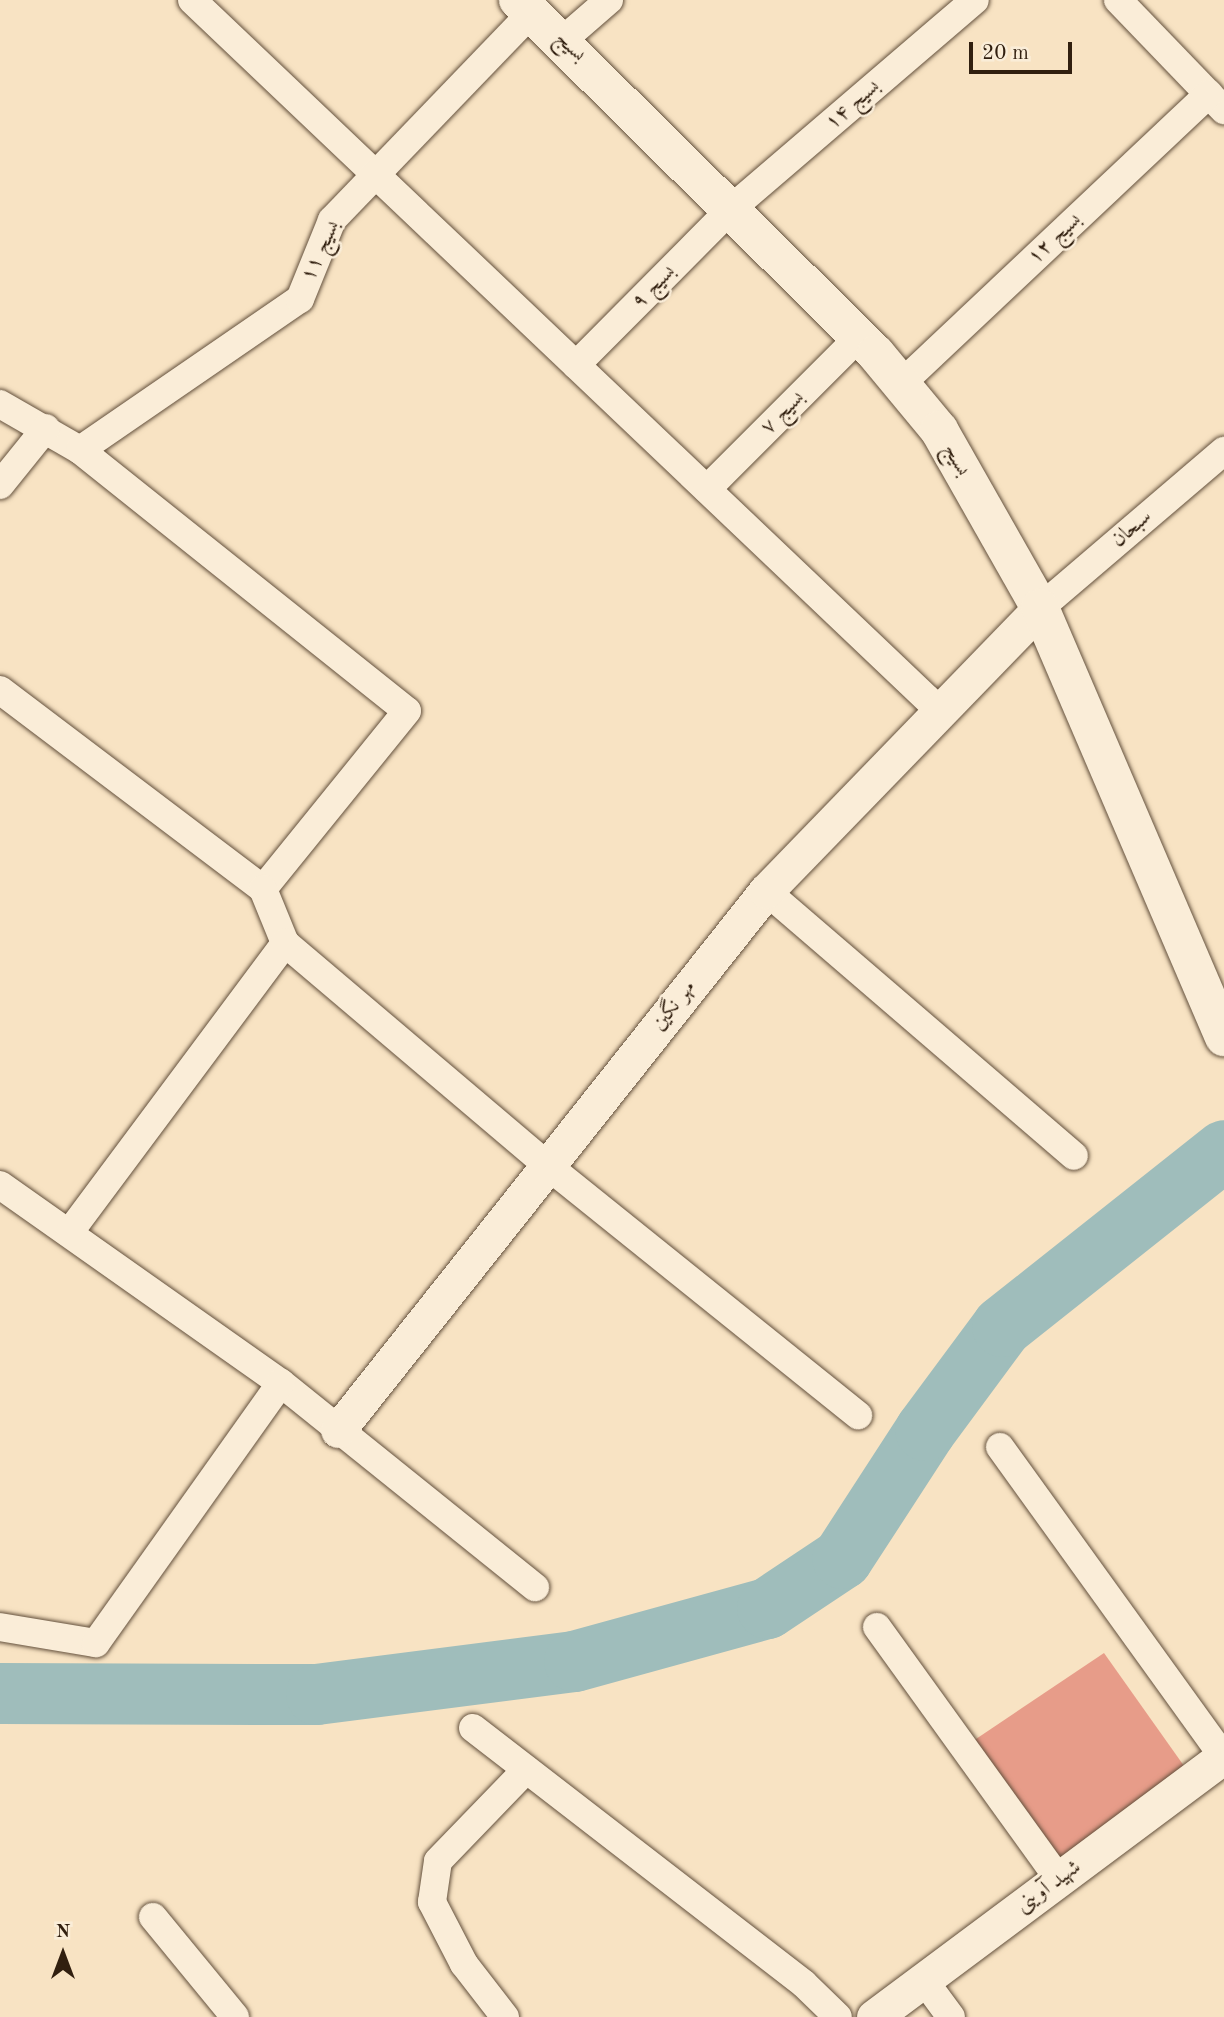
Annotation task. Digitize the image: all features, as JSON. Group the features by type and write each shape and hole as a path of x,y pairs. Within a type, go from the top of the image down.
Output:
{"main road":[{"name":"بسیج","path":"525,6 563,40 859,337 939,430 1040,608 1224,1037"}],"street":[{"path":"192,0 940,711"},
{"path":"563,40 610,0"},
{"name":"بسیج ۱۴","path":"731,209 975,0"},
{"path":"1118,0 1216,102"},
{"name":"بسیج ۱۱","path":"80,450 300,299 332,220 525,6"},
{"name":"بسیج ۱۲","path":"901,384 1216,102"},
{"name":"بسیج ۹","path":"576,365 731,209"},
{"name":"بسیج ۷","path":"707,489 859,337"},
{"path":"0,404 46,428 80,450 407,711 263,888"},
{"path":"0,485 46,428"},
{"name":"سبحان","path":"1040,608 1224,451"},
{"name":"مهر نگین","path":"338,1430 766,891 1040,608"},
{"path":"0,690 263,888 285,943 548,1166 859,1415"},
{"path":"766,891 1074,1156"},
{"path":"69,1233 285,943"},
{"path":"0,1185 281,1383 535,1587"},
{"path":"0,1627 96,1643 281,1383"},
{"path":"1000,1447 1224,1757"},
{"path":"877,1626 1059,1879"},
{"path":"473,1728 804,1984 838,2017"},
{"name":"شهید آوینی","path":"874,2017 1224,1757"},
{"path":"505,2017 464,1964 432,1902 438,1861 526,1770"},
{"path":"153,1917 235,2017"},
{"path":"923,1979 951,2017"}],"building":[{"path":"1104,1653 1189,1773 1061,1863 973,1741"}],"waterway":[{"path":"0,1693 316,1694 574,1661 767,1608 842,1558 925,1430 1002,1326 1224,1150"}]}
